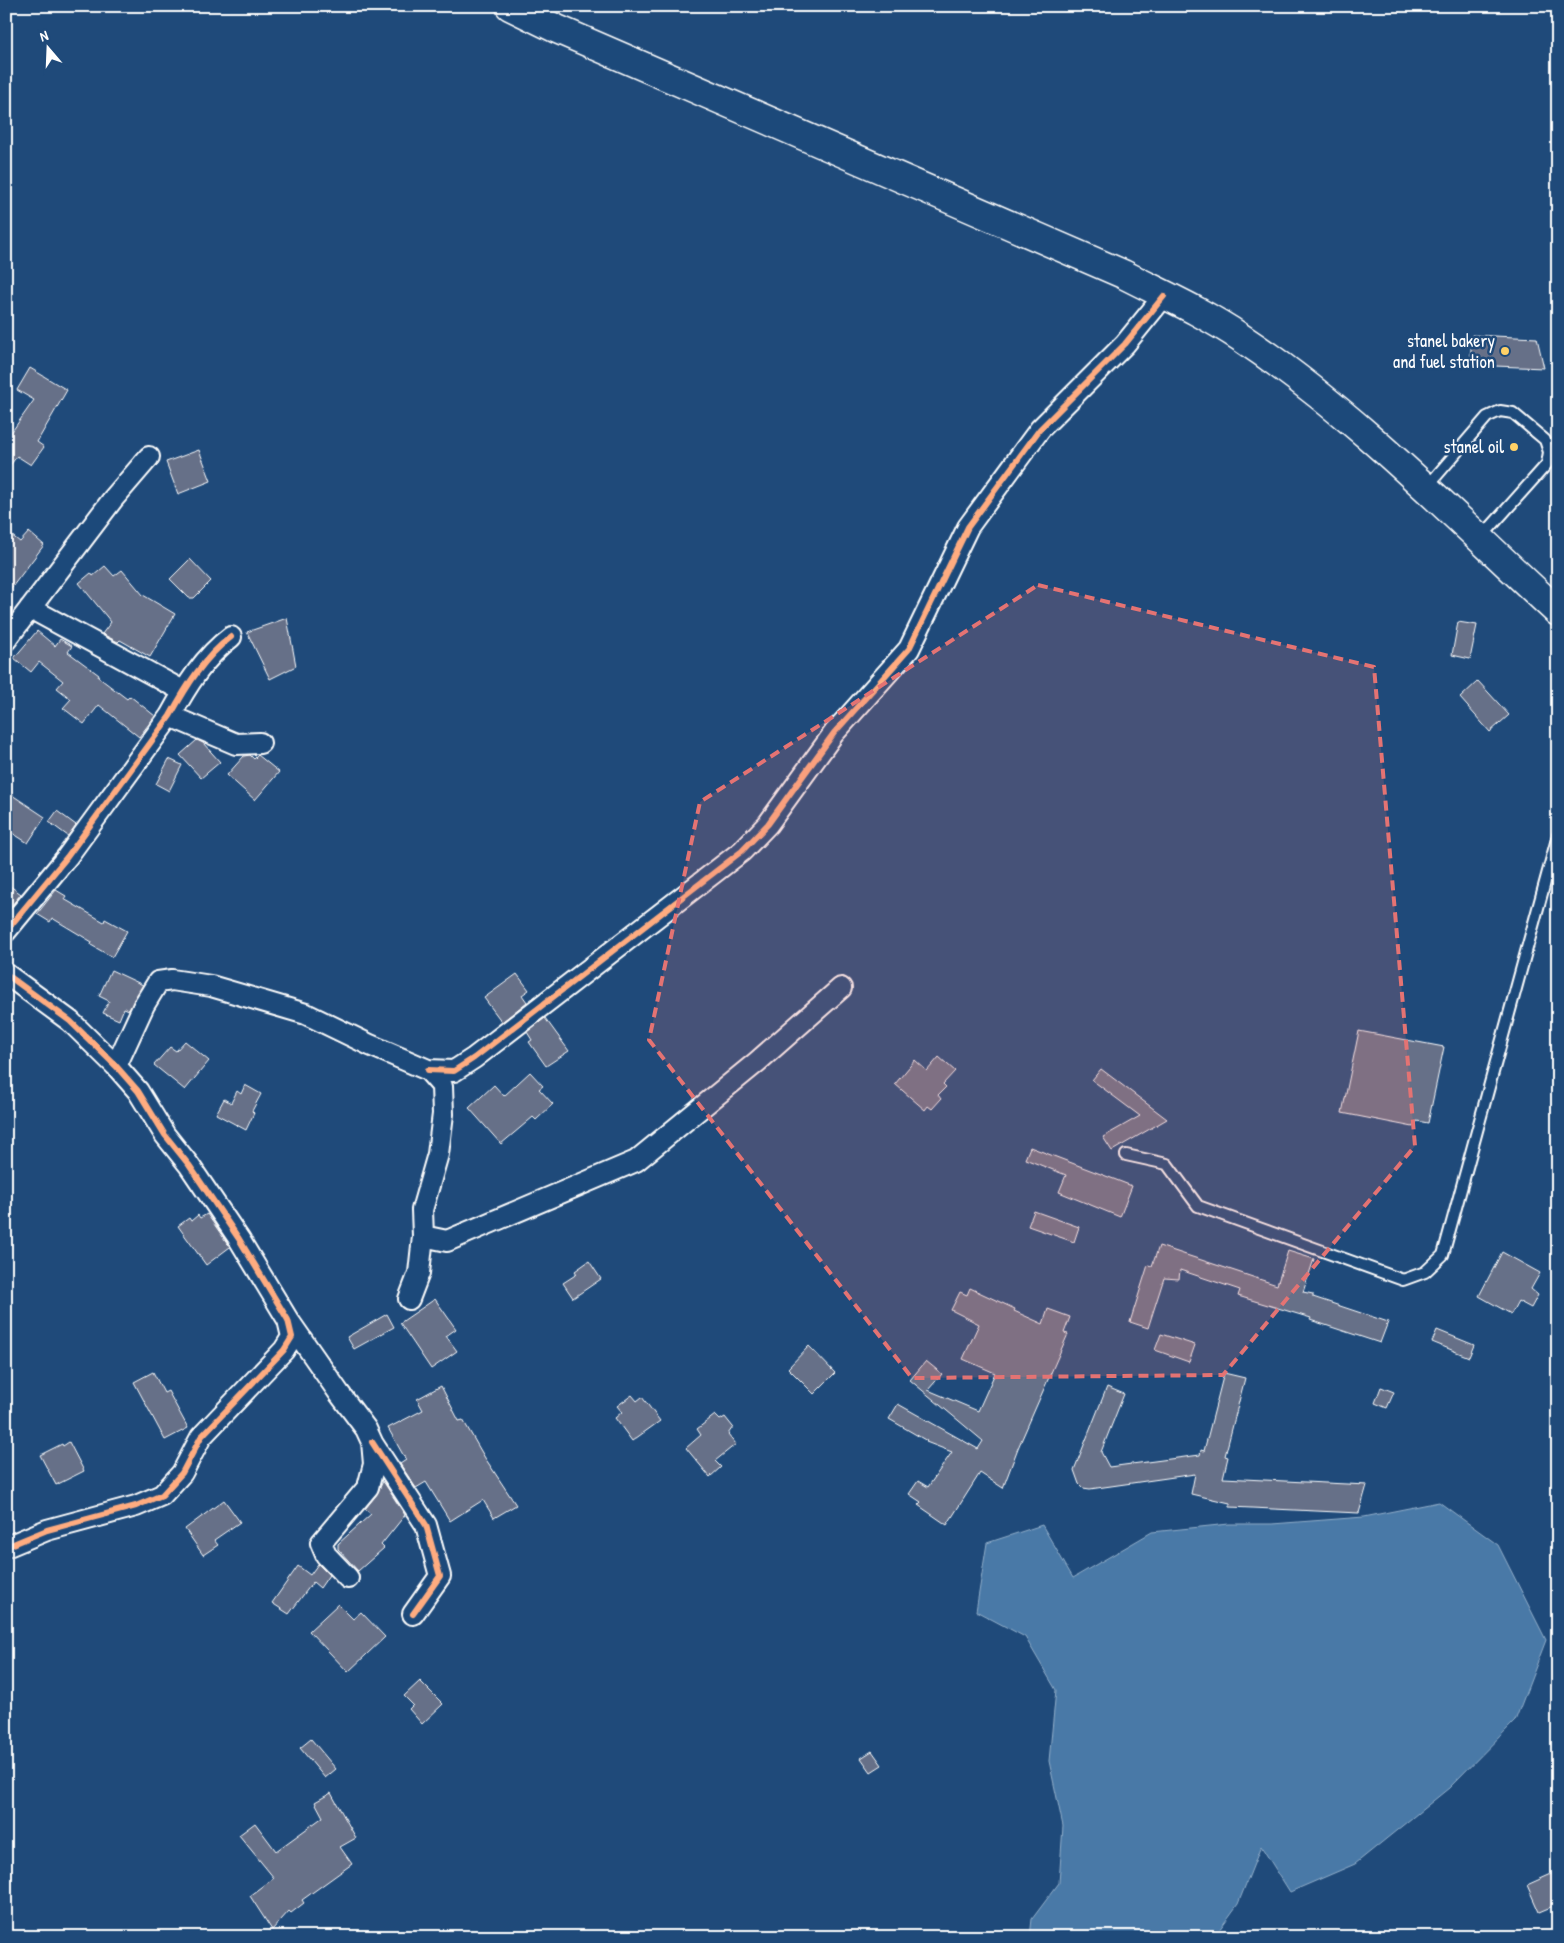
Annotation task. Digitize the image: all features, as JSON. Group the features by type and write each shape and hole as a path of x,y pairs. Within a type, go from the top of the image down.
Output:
{"main road":[{"path":"510,6 557,29 1123,274 1238,336 1328,401 1558,612"}],"street":[{"path":"116,1066 144,1005 158,982 172,980 211,986 306,1014 428,1070 454,1071 474,1058 742,851 768,824 834,733 909,649 968,527 1034,436 1125,344 1164,296"},
{"path":"6,640 113,499 149,457"},
{"path":"30,608 183,691"},
{"path":"6,931 67,857 170,716 183,691 214,650 231,637"},
{"path":"170,716 236,744 260,743"},
{"path":"6,974 70,1021 116,1066 138,1091 165,1135 189,1165 233,1231 288,1320 366,1429 372,1442 426,1526 440,1576 413,1614"},
{"path":"423,1236 447,1241 636,1161 757,1062 841,988"},
{"path":"409,1299 419,1273 423,1236 422,1210 438,1154 443,1114 442,1086 428,1070"},
{"path":"6,1547 47,1530 136,1506 162,1495 182,1473 201,1437 284,1350 292,1337 288,1320"},
{"path":"348,1578 326,1555 321,1543 368,1487 374,1464 372,1442"}],"lane":[{"path":"1426,489 1487,417 1500,411 1513,413 1545,440 1549,452 1547,464 1480,539"},
{"path":"1126,1155 1167,1164 1198,1206 1403,1280 1425,1272 1443,1255 1558,835"}],"highlighted area":[{"path":"1038,585 1374,667 1415,1146 1223,1375 912,1378 649,1040 700,802"}],"water":[{"path":"1439,1502 1498,1545 1546,1640 1515,1721 1449,1788 1355,1864 1290,1892 1261,1846 1238,1904 1214,1937 1030,1937 1032,1919 1059,1883 1063,1826 1049,1761 1056,1690 1025,1637 976,1611 987,1543 1042,1525 1073,1578 1152,1532 1229,1524 1272,1524 1364,1517"}],"building":[{"name":"stanel bakery and fuel station","path":"1472,335 1537,338 1544,368 1470,365"},
{"path":"30,368 67,390 37,442 44,447 31,465 17,456 6,471 6,440 34,400 17,390"},
{"path":"199,450 211,481 178,494 166,462"},
{"path":"6,531 20,542 29,532 44,545 6,595"},
{"path":"190,559 211,581 194,598 189,598 170,579"},
{"path":"105,566 114,576 122,570 143,595 175,614 150,657 120,640 118,642 102,634 111,622 79,583 91,573 93,576"},
{"path":"287,618 296,666 270,679 247,632"},
{"path":"1458,622 1477,625 1470,659 1452,655"},
{"path":"37,631 55,646 60,639 72,646 68,652 127,699 130,696 155,716 139,737 99,705 84,724 63,708 71,699 57,688 63,681 39,662 31,672 14,658"},
{"path":"1478,681 1509,715 1490,732 1460,698"},
{"path":"197,740 203,743 220,762 201,778 180,755"},
{"path":"250,755 254,759 258,755 279,772 255,800 227,775 244,756"},
{"path":"169,759 182,765 169,791 156,784"},
{"path":"6,791 45,817 28,843 6,829"},
{"path":"57,811 76,825 68,836 49,822"},
{"path":"6,883 21,894 6,912"},
{"path":"56,890 66,896 64,899 104,922 105,919 127,931 112,957 91,945 92,942 52,918 50,922 37,914"},
{"path":"111,970 143,985 129,1010 124,1008 119,1020 103,1013 109,1001 99,996"},
{"path":"517,974 529,990 522,995 527,1002 502,1022 484,998"},
{"path":"545,1018 569,1051 546,1066 529,1042 532,1040 527,1032"},
{"path":"1359,1031 1444,1047 1428,1123 1417,1121 1413,1127 1342,1113"},
{"path":"185,1041 209,1061 185,1090 154,1065 170,1047 176,1051"},
{"path":"939,1057 955,1071 943,1084 946,1087 938,1095 941,1099 932,1109 928,1106 925,1110 895,1084 915,1060 927,1071"},
{"path":"1101,1069 1167,1119 1112,1151 1103,1137 1140,1116 1092,1080"},
{"path":"530,1072 543,1086 539,1089 553,1104 536,1120 533,1117 501,1144 469,1108 494,1085 504,1096"},
{"path":"245,1085 261,1094 252,1111 254,1113 246,1130 216,1114 224,1099 231,1103 237,1091 241,1094"},
{"path":"1030,1147 1132,1186 1120,1217 1059,1192 1066,1175 1025,1159"},
{"path":"1034,1211 1079,1227 1074,1242 1028,1226"},
{"path":"207,1214 230,1247 206,1265 178,1226 189,1218 191,1221 198,1215 200,1218"},
{"path":"1159,1246 1277,1285 1288,1251 1314,1259 1303,1292 1388,1322 1380,1343 1310,1320 1311,1318 1238,1296 1240,1290 1180,1270 1179,1279 1164,1278 1148,1328 1130,1322 1148,1265 1152,1266"},
{"path":"1502,1252 1540,1273 1531,1289 1538,1295 1531,1308 1518,1301 1511,1314 1479,1296"},
{"path":"589,1261 601,1279 573,1298 563,1283 577,1274 575,1271"},
{"path":"970,1288 1043,1324 1048,1309 1070,1317 1064,1333 1068,1334 1018,1448 1003,1488 980,1473 947,1525 918,1505 921,1502 909,1494 918,1481 928,1487 952,1452 926,1442 889,1419 898,1404 978,1449 983,1441 910,1380 926,1361 942,1374 928,1390 978,1411 995,1373 963,1359 979,1324 951,1310 960,1292 967,1295"},
{"path":"435,1299 456,1329 446,1336 457,1351 431,1369 400,1323"},
{"path":"387,1314 394,1327 354,1349 347,1337"},
{"path":"1437,1330 1474,1345 1469,1357 1432,1342"},
{"path":"1161,1334 1195,1345 1189,1362 1155,1350"},
{"path":"809,1346 835,1373 814,1394 788,1368"},
{"path":"153,1372 164,1393 168,1391 188,1428 165,1440 134,1382"},
{"path":"1224,1373 1245,1378 1225,1456 1228,1457 1223,1478 1367,1485 1359,1513 1230,1507 1230,1503 1191,1494 1195,1474 1090,1489 1083,1488 1079,1484 1074,1470 1107,1387 1124,1394 1101,1452 1109,1467 1200,1455 1201,1450 1204,1451"},
{"path":"441,1386 459,1421 463,1420 516,1505 494,1518 483,1500 450,1521 426,1482 416,1488 400,1464 406,1460 388,1428 423,1410 417,1399"},
{"path":"1381,1387 1394,1392 1387,1408 1375,1403"},
{"path":"632,1395 637,1401 642,1397 660,1421 632,1441 615,1418 622,1412 617,1406"},
{"path":"715,1415 720,1420 725,1417 733,1427 728,1434 736,1444 715,1461 721,1467 710,1477 686,1448 701,1435 697,1429"},
{"path":"69,1442 84,1471 56,1485 40,1455"},
{"path":"383,1481 405,1515 381,1545 384,1548 358,1571 338,1549 338,1544 371,1514 365,1509 377,1494"},
{"path":"224,1500 240,1522 214,1540 218,1545 203,1555 185,1529"},
{"path":"318,1564 329,1575 320,1588 313,1582 289,1614 272,1603 298,1566 310,1575"},
{"path":"338,1604 353,1619 361,1612 385,1637 348,1672 309,1631"},
{"path":"420,1681 443,1704 422,1724 409,1709 413,1705 404,1696"},
{"path":"311,1739 336,1769 325,1778 300,1748"},
{"path":"872,1751 882,1765 871,1772 861,1758"},
{"path":"331,1793 356,1838 340,1847 352,1864 302,1900 304,1903 291,1913 289,1911 272,1930 250,1896 274,1878 239,1835 255,1823 276,1851 323,1817 315,1802"},
{"path":"1558,1871 1558,1904 1539,1912 1527,1885"}],"cycle path":[{"path":"428,1070 454,1071 474,1058 742,851 768,824 834,733 909,649 968,527 1040,429 1125,344 1164,296"},
{"path":"6,931 67,857 170,716 196,673 212,654 231,637"},
{"path":"6,974 70,1021 116,1066 138,1091 165,1135 189,1165 239,1239 288,1320 292,1337 284,1350 201,1437 182,1473 162,1495 136,1506 47,1530 6,1547"},
{"path":"372,1442 426,1525 440,1576 413,1614"}],"place":[{"name":"stanel bakery and fuel station","path":"1505,351"},
{"name":"stanel oil","path":"1514,447"}]}
